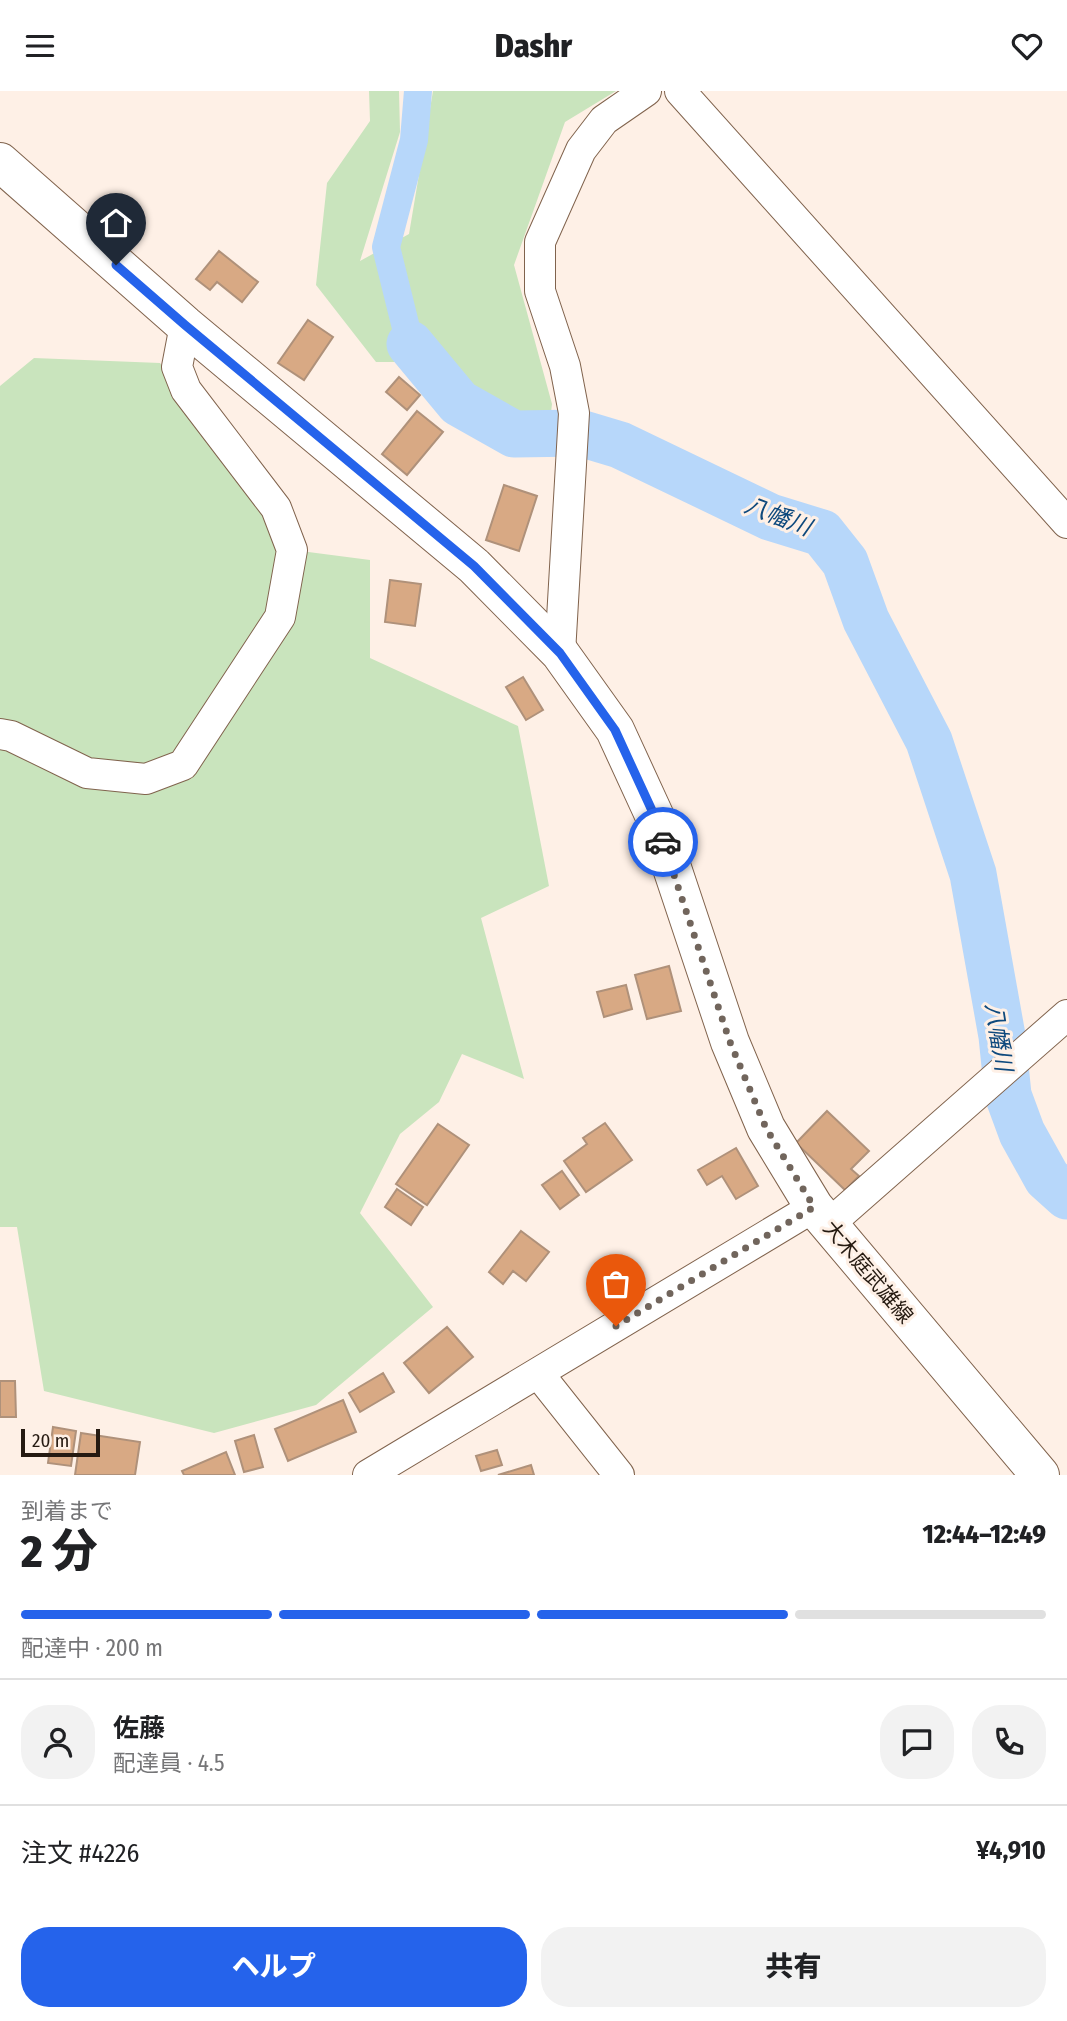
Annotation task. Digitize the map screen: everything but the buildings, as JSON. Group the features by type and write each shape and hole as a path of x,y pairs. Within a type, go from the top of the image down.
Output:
{"main road":[{"name":"大木庭武雄線","path":"0,162 185,325 474,566 560,653 615,730 649,804 730,1042 766,1128 821,1216 1040,1475"}],"street":[{"path":"560,653 574,413 565,366 540,291 540,242 581,150 604,120 646,91"},
{"path":"680,91 1067,523"},
{"path":"0,734 10,736 87,772 146,779 183,765 280,617 292,550 276,508 186,390 177,367 185,325"},
{"path":"368,1475 538,1373 821,1216 991,1082 1067,1015"},
{"path":"538,1373 619,1475"}],"green space":[{"path":"369,91 399,91 400,132 360,261 409,234 433,91 616,91 565,122 514,265 552,404 546,455 507,455 406,362 376,362 316,285 327,183 370,121"},
{"path":"34,358 160,363 293,550 370,560 370,658 518,726 549,886 481,918 524,1079 462,1054 439,1102 400,1134 360,1213 433,1307 316,1405 214,1433 44,1391 17,1227 0,1227 0,386"}],"waterway":[{"name":"八幡川","path":"410,344 386,247 414,140 418,91"},
{"name":"八幡川","path":"410,344 459,403 514,434 580,433 620,445 770,517 822,533 845,562 866,620 929,741 973,874 1002,1036 1008,1095 1022,1133 1047,1178 1067,1196"}],"way so far":[{"path":"616,1326 814,1207 766,1128 730,1042 663,842"}],"route":[{"path":"116,265 474,566 560,653 615,730 655,817 663,842"}]}
